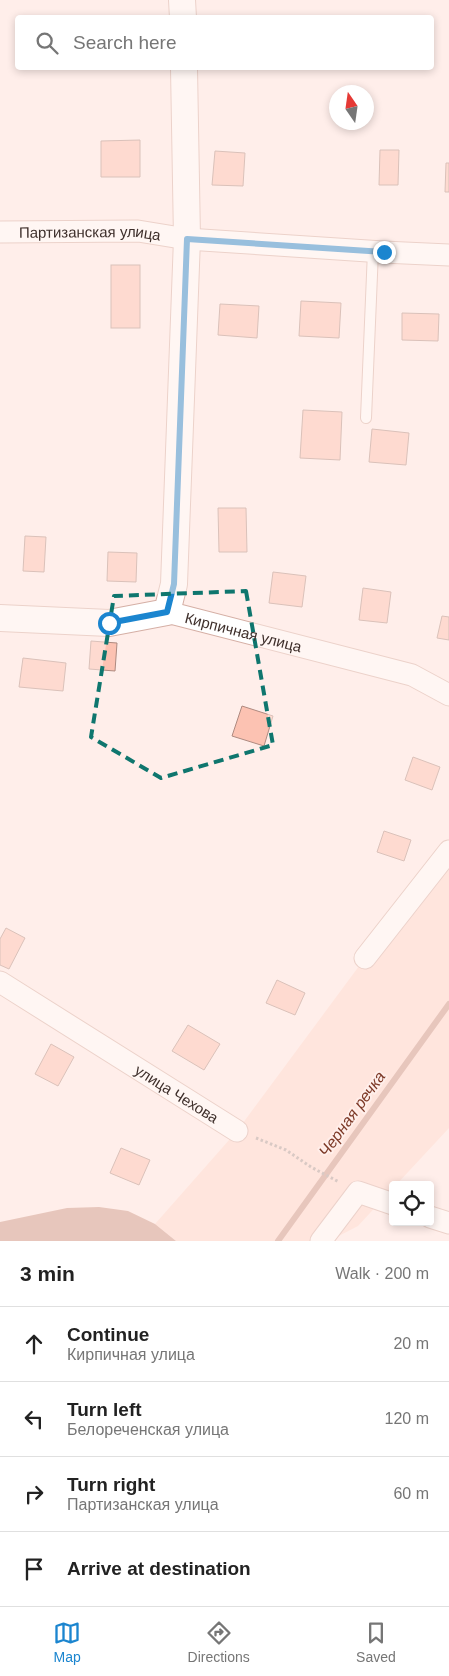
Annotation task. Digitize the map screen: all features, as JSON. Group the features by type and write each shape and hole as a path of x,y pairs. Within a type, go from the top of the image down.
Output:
{"street":[{"path":"182,0 183,15"},
{"path":"167,612 174,584 187,239 184,70"},
{"name":"Партизанская улица","path":"0,232 138,232 187,239 373,252 449,255"},
{"name":"Кирпичная улица","path":"0,618 109,623 167,612 412,675 449,695"},
{"path":"365,958 449,852"},
{"name":"улица Чехова","path":"0,982 237,1131"},
{"path":"321,1241 358,1192 389,1203"},
{"path":"434,1219 449,1223"}],"lane":[{"path":"366,418 373,252"}],"path":[{"path":"237,1131 286,1150 358,1192"}],"highlighted area":[{"path":"246,591 273,745 161,778 91,737 114,596"}],"shaded area":[{"path":"449,851 449,1128 400,1181 389,1181 389,1192 358,1226 329,1241 176,1241 155,1224 237,1131 365,958"},
{"path":"99,1207 128,1211 155,1224 176,1241 0,1241 0,1222 67,1208"}],"building":[{"path":"140,140 140,177 101,177 101,141"},
{"path":"380,150 399,150 398,185 379,185"},
{"path":"215,151 245,153 243,186 212,185"},
{"path":"446,163 449,163 449,192 445,192"},
{"path":"111,265 140,265 140,328 111,328"},
{"path":"301,301 341,303 339,338 299,336"},
{"path":"220,304 259,306 257,338 218,335"},
{"path":"402,313 439,314 438,341 402,340"},
{"path":"303,410 342,412 340,460 300,458"},
{"path":"372,429 409,433 406,465 369,462"},
{"path":"218,508 246,508 247,552 219,552"},
{"path":"25,536 46,537 44,572 23,571"},
{"path":"108,552 137,553 136,582 107,581"},
{"path":"273,572 306,576 302,607 269,603"},
{"path":"363,588 391,592 387,623 359,620"},
{"path":"442,616 449,617 449,640 437,638"},
{"path":"91,641 117,643 115,671 89,669"},
{"path":"23,658 66,663 63,691 19,687"},
{"path":"242,706 273,716 264,746 232,736"},
{"path":"413,757 440,767 432,790 405,780"},
{"path":"384,831 411,840 404,861 377,852"},
{"path":"6,928 25,938 9,969 0,965 0,939"},
{"path":"277,980 305,993 295,1015 266,1003"},
{"path":"188,1025 220,1044 204,1070 172,1051"},
{"path":"51,1044 74,1057 58,1086 35,1074"},
{"path":"121,1148 150,1160 139,1185 110,1173"}],"waterway":[{"name":"Черная речка","path":"278,1241 449,1004"}],"route":[{"path":"109,623 167,612 174,584 187,239 384,252"}]}
